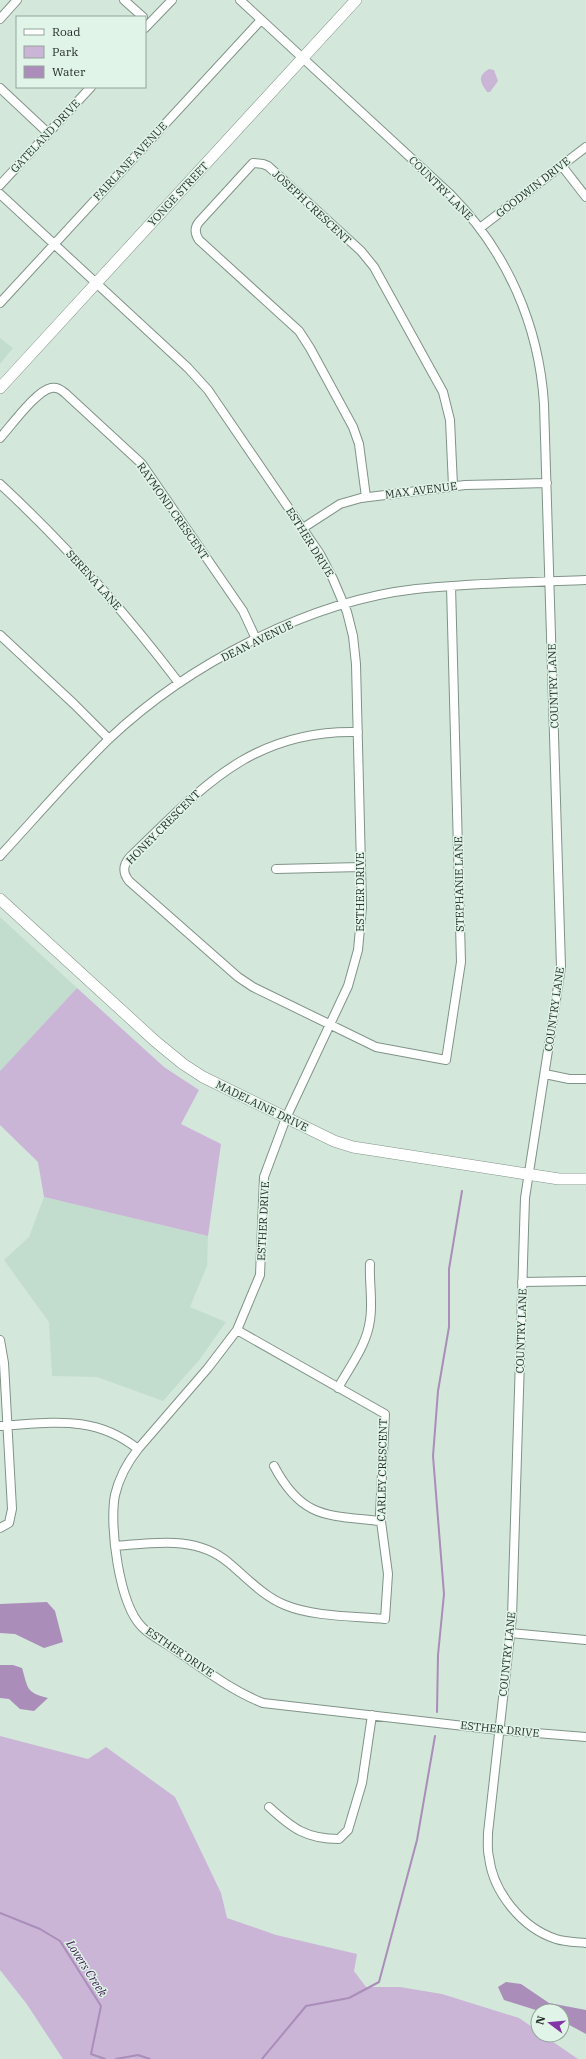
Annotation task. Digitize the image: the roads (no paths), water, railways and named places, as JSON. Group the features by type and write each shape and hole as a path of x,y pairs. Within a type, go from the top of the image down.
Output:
{"main road":[{"name":"YONGE STREET","path":"0,388 356,0"},
{"name":"MADELAINE DRIVE","path":"0,899 155,1041 183,1064 204,1077 334,1142 348,1146 559,1179 586,1179"}],"street":[{"path":"0,19 17,0"},
{"path":"124,0 140,16"},
{"path":"146,22 172,0"},
{"name":"COUNTRY LANE","path":"240,0 451,195 480,228 500,258 517,290 534,340 543,391 547,483 561,962 560,982 524,1206 510,1633 488,1833 488,1858 497,1885 521,1919 533,1928 556,1939 586,1944"},
{"name":"FAIRLANE AVENUE","path":"0,303 261,20"},
{"path":"0,88 48,133"},
{"name":"GATELAND DRIVE","path":"0,185 90,88"},
{"name":"GOODWIN DRIVE","path":"480,228 586,146"},
{"name":"JOSEPH CRESCENT","path":"366,497 359,444 353,427 310,348 299,331 196,236 198,222 253,164 258,163 268,166 361,251 374,268 442,392 450,420 452,486"},
{"path":"562,166 586,197"},
{"name":"ESTHER DRIVE","path":"0,194 199,380 302,528 327,567 344,605 351,626 354,649 358,732 362,913 358,950 346,992 286,1118 264,1177 260,1275 237,1330 208,1368 138,1449 124,1471 115,1496 114,1520 115,1546 120,1582 129,1605 141,1626 240,1694 263,1703 499,1730 586,1737"},
{"name":"RAYMOND CRESCENT","path":"0,438 41,393 52,388 58,388 65,393 142,464 243,611 256,639"},
{"name":"MAX AVENUE","path":"302,528 342,503 366,497 452,486 547,483"},
{"name":"SERENA LANE","path":"0,484 43,524 107,593 179,683"},
{"name":"DEAN AVENUE","path":"0,856 109,739 179,683 256,639 344,605 398,592 451,586 586,580"},
{"name":"STEPHANIE LANE","path":"330,1025 381,1049 446,1060 461,962 451,586"},
{"path":"0,635 109,739"},
{"name":"HONEY CRESCENT","path":"330,1025 242,980 129,880 124,869 128,860 198,792 240,761 267,748 297,738 327,733 358,732"},
{"path":"276,869 361,867"},
{"path":"545,1074 569,1079 586,1079"},
{"path":"338,1388 364,1341 369,1326 371,1311 370,1264"},
{"path":"522,1282 586,1281"},
{"name":"CARLEY CRESCENT","path":"115,1546 178,1543 199,1546 220,1556 262,1592 285,1605 306,1611 385,1619 388,1574 380,1521 384,1414 237,1330"},
{"path":"0,1340 4,1363 4,1426 12,1517 9,1523 0,1528"},
{"path":"4,1426 69,1422 88,1424 114,1433 138,1449"},
{"path":"274,1466 293,1494 313,1511 330,1516 380,1521"},
{"path":"510,1633 586,1640"},
{"path":"269,1807 294,1830 324,1839 339,1839 348,1830 362,1783 372,1715"}],"water":[{"path":"47,1602 55,1611 63,1642 44,1648 15,1634 0,1633 0,1604"},
{"path":"0,1665 13,1665 22,1668 29,1689 36,1694 48,1698 34,1711 20,1709 9,1699 0,1698"},
{"path":"506,1982 521,1984 549,2003 530,2003 530,2008 504,2000 498,1987"},
{"path":"570,2007 586,2010 586,2034 570,2025"}],"waterway":[{"path":"437,1712 438,1655 444,1594 433,1456 438,1391 449,1327 449,1269 462,1191"},
{"path":"262,2059 306,2006 349,1998 379,1982 417,1840 435,1736"},
{"name":"Lovers Creek","path":"0,1913 40,1929 60,1941 101,2006 91,2054 105,2059"},
{"name":"Lovers Creek","path":"116,2059 138,2055 150,2059"}]}
